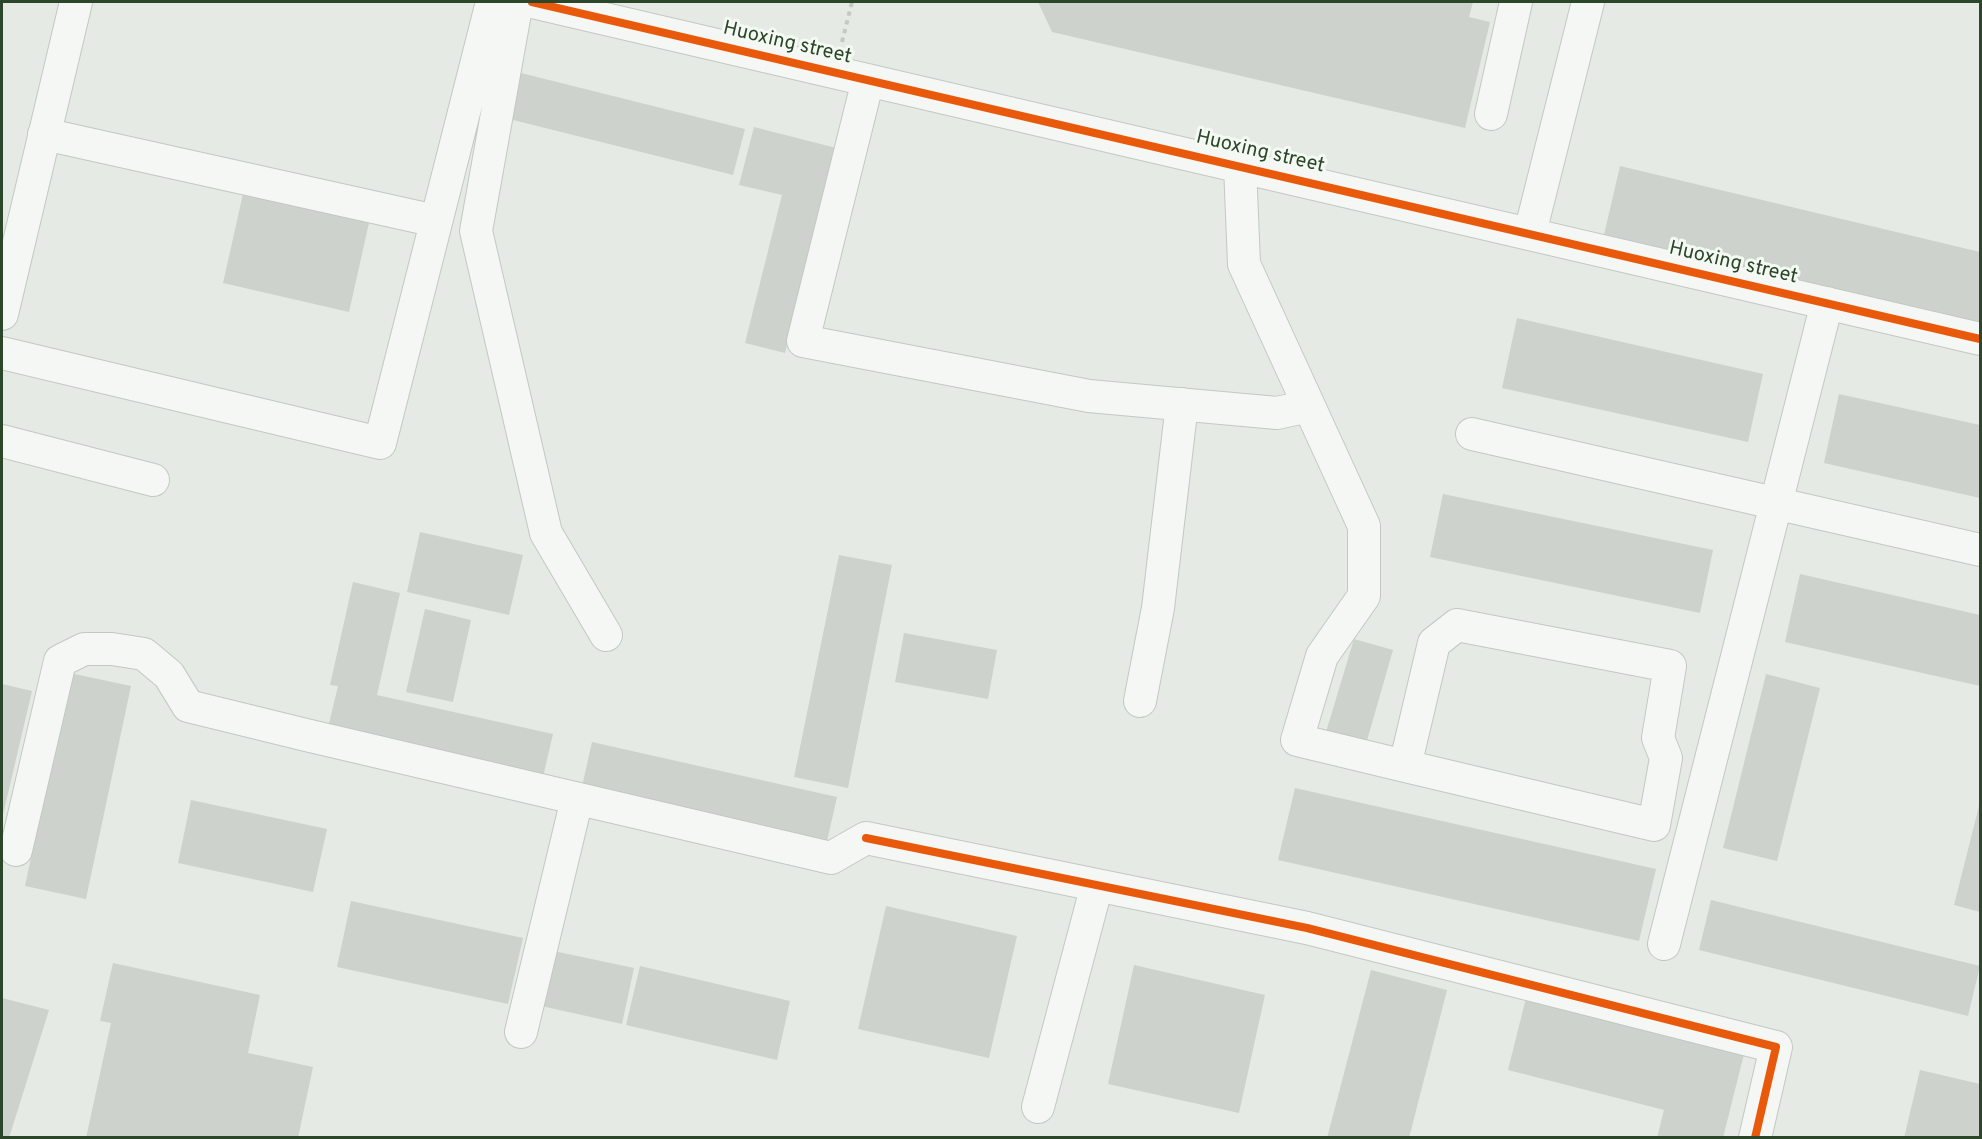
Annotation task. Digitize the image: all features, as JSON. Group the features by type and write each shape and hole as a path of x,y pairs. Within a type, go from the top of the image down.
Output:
{"street":[{"path":"2,314 76,2"},
{"path":"2,353 380,442 492,2"},
{"path":"517,2 476,231 546,534 606,636"},
{"name":"Huoxing street","path":"532,2 1980,339"},
{"path":"1491,114 1516,2"},
{"path":"1530,233 1587,2"},
{"path":"868,80 803,341 1089,396 1277,413 1309,406"},
{"path":"44,134 436,221"},
{"path":"1240,166 1244,264 1364,526 1364,596 1322,656 1297,740 1405,766 1654,825 1666,758 1658,738 1670,666 1457,626 1434,643 1405,766"},
{"path":"1664,944 1827,303"},
{"path":"1140,701 1158,608 1182,404"},
{"path":"1472,434 1980,550"},
{"path":"2,441 153,480"},
{"path":"16,850 60,661 84,649 112,649 144,654 169,675 188,706 831,858 866,838 1307,928 1776,1047 1755,1137"},
{"path":"521,1032 577,799"},
{"path":"1038,1107 1097,885"}],"path":[{"path":"835,72 852,2"}],"building":[{"path":"1038,2 1473,2 1469,17 1490,22 1465,128 1052,32"},
{"path":"517,72 745,129 733,175 505,118"},
{"path":"754,127 836,148 785,353 745,343 782,195 739,185"},
{"path":"1620,166 1980,252 1980,325 1604,235"},
{"path":"245,185 371,214 349,312 223,283"},
{"path":"1517,318 1763,374 1748,442 1502,388"},
{"path":"1839,394 1980,425 1980,498 1824,463"},
{"path":"1443,494 1713,550 1700,613 1430,557"},
{"path":"420,532 523,555 509,615 407,592"},
{"path":"839,555 892,565 848,788 794,777"},
{"path":"1800,574 1980,615 1980,686 1785,642"},
{"path":"353,582 400,593 377,695 553,734 542,781 327,732 338,686 330,685"},
{"path":"425,609 471,620 453,702 406,692"},
{"path":"904,633 997,650 988,699 895,682"},
{"path":"1354,639 1393,650 1366,744 1326,732"},
{"path":"70,673 131,686 86,899 25,886"},
{"path":"1766,674 1820,688 1777,861 1723,848"},
{"path":"2,684 32,691 2,819"},
{"path":"592,742 837,797 826,846 581,791"},
{"path":"1295,788 1656,869 1639,941 1278,860"},
{"path":"191,800 327,829 313,892 178,863"},
{"path":"1980,802 1980,912 1954,905"},
{"path":"1711,900 1980,966 1968,1016 1699,950"},
{"path":"351,901 523,938 508,1004 337,967"},
{"path":"886,906 1017,936 989,1058 858,1029"},
{"path":"549,950 634,968 622,1024 537,1005"},
{"path":"113,963 260,995 248,1053 313,1067 298,1138 86,1138 111,1023 100,1021"},
{"path":"1134,965 1265,995 1239,1113 1108,1084"},
{"path":"640,966 790,1001 777,1060 626,1025"},
{"path":"1371,970 1447,990 1409,1138 1327,1138"},
{"path":"1528,990 1746,1046 1723,1138 1657,1138 1664,1110 1508,1070"},
{"path":"2,998 49,1010 9,1138 2,1138"},
{"path":"1920,1070 1980,1084 1980,1138 1904,1138"}],"cycle path":[{"path":"532,2 1980,339"},
{"path":"866,838 1307,928 1776,1047 1755,1138"}]}
